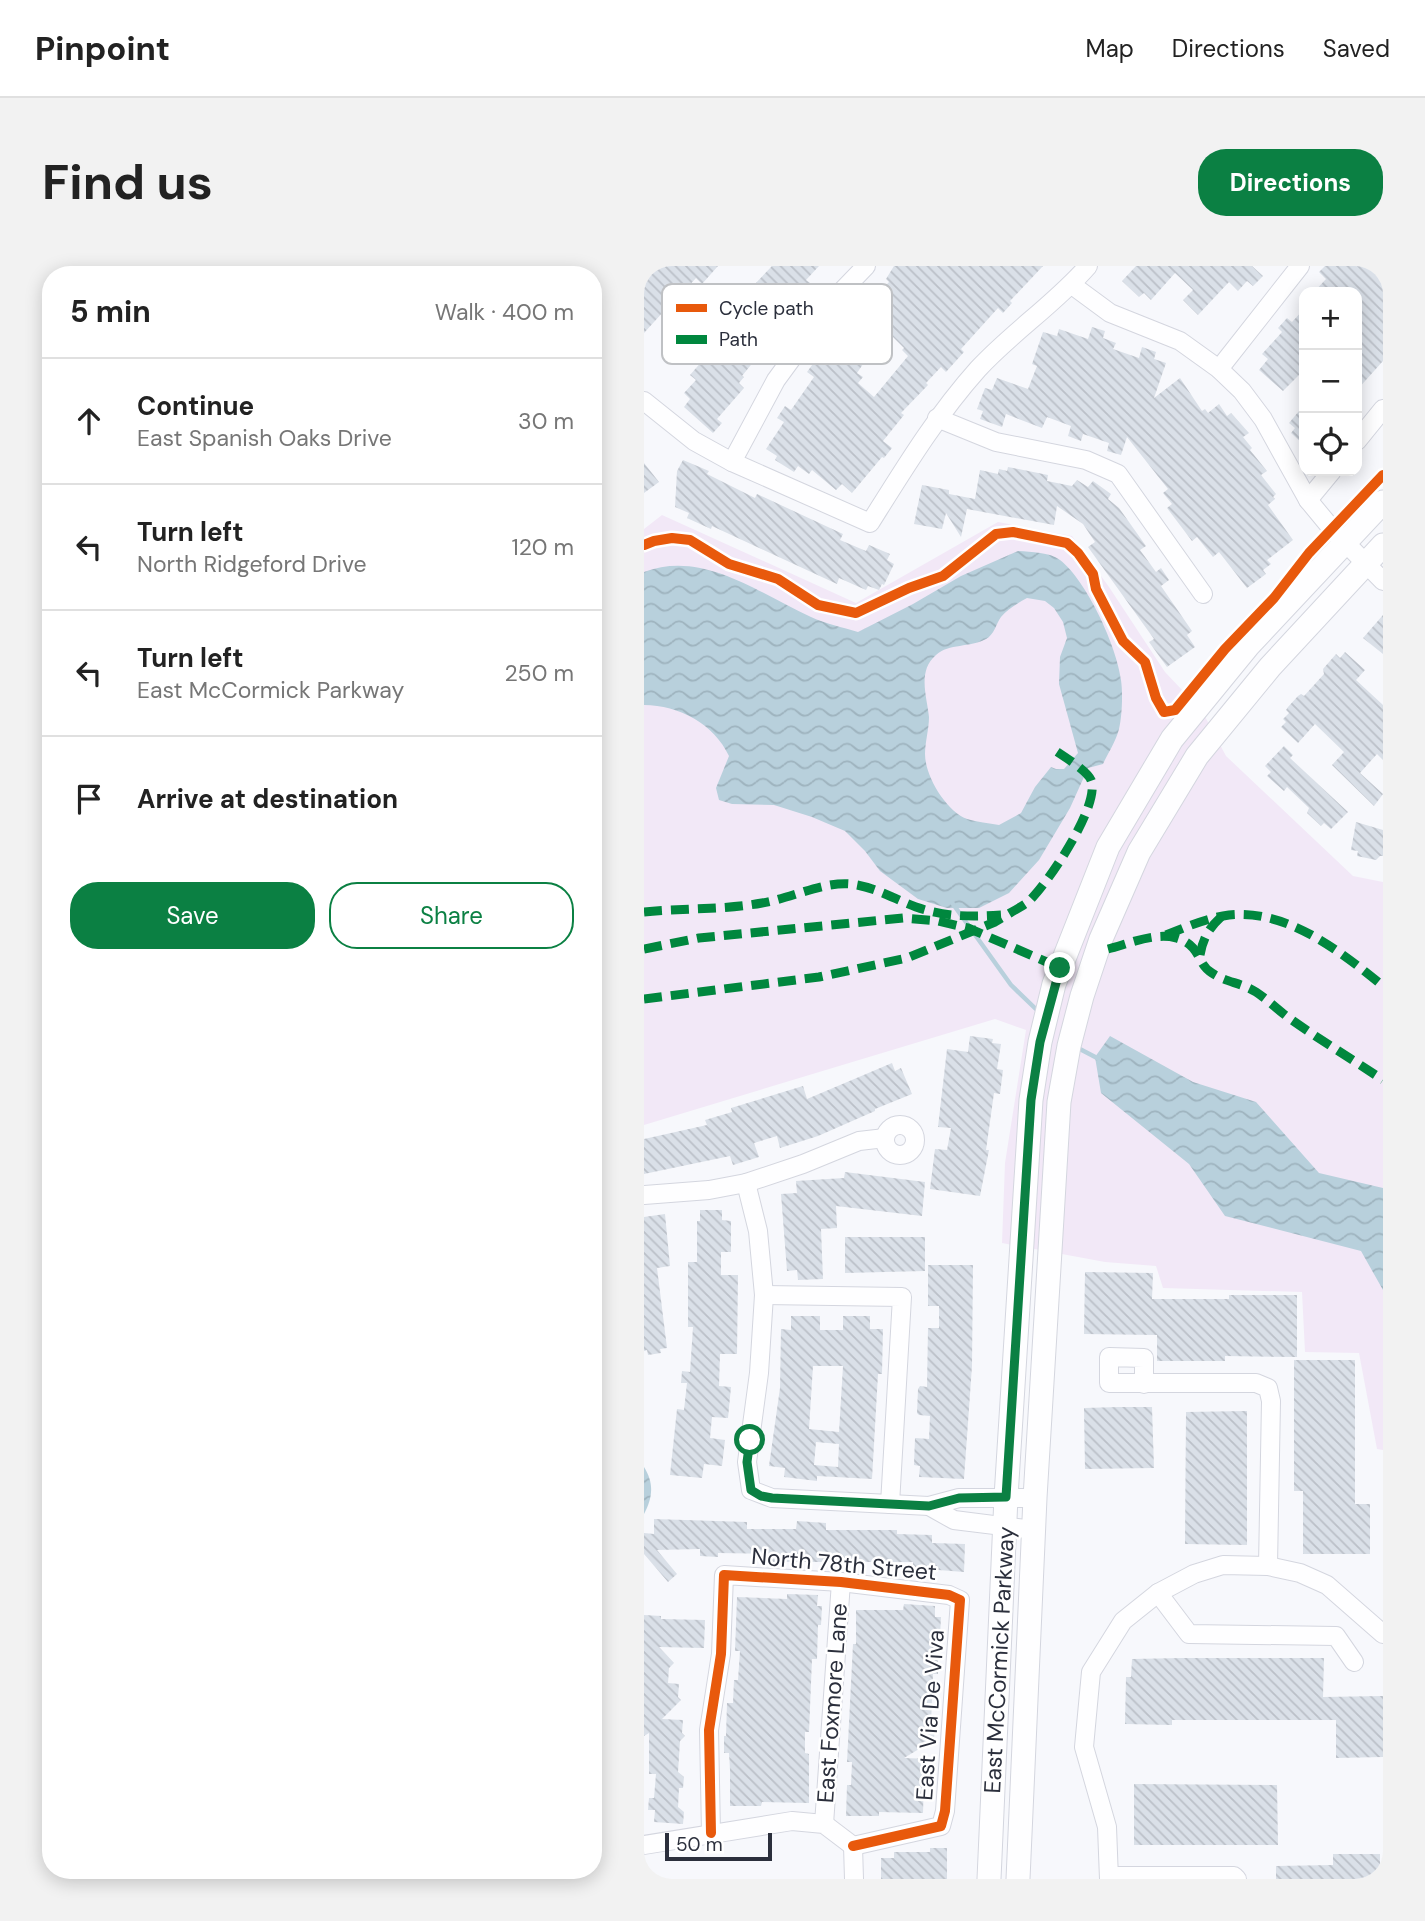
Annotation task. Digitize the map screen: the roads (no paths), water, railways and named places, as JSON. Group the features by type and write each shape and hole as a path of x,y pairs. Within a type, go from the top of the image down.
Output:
{"main road":[{"name":"East McCormick Parkway","path":"989,1879 1006,1497 1031,1100 1040,1042 1057,976 1108,848 1172,739 1248,646 1383,502"},
{"name":"East McCormick Parkway","path":"1018,1879 1035,1498 1059,1102 1069,1046 1101,939 1139,852 1197,756 1270,667 1383,545"}],"street":[{"path":"849,284 866,266"},
{"path":"644,402 694,441 732,462 870,523 937,418 980,367 1072,285 1088,266"},
{"path":"1219,369 1300,266"},
{"path":"1072,285 1110,313 1180,341 1219,369 1242,391 1263,419 1308,500 1383,581"},
{"path":"732,462 776,380 788,364"},
{"path":"1362,435 1383,409"},
{"path":"937,418 996,443 1086,460 1118,474 1203,594"},
{"path":"1308,500 1328,476"},
{"path":"644,1195 709,1190 746,1183 859,1141 885,1138"},
{"path":"746,1183 758,1231 764,1295 761,1360 747,1462 751,1490 772,1498 929,1506 959,1498 1035,1498"},
{"path":"764,1295 902,1297 890,1503"},
{"path":"1144,1384 1256,1383 1268,1388 1271,1401 1268,1566"},
{"path":"929,1506 954,1520 1034,1530"},
{"path":"1237,1879 1234,1876 1109,1877 1107,1827 1084,1747 1091,1672 1122,1621 1158,1593 1194,1574 1223,1565 1268,1566 1300,1573 1326,1585 1383,1634"},
{"name":"North 78th Street","path":"711,1833 709,1730 720,1654 724,1575 841,1581 949,1595 960,1600"},
{"name":"East Foxmore Lane","path":"824,1824 841,1581"},
{"path":"1158,1593 1189,1634 1336,1636 1354,1662"},
{"name":"East Via De Viva","path":"853,1846 941,1825 945,1811 960,1600"},
{"path":"644,1845 792,1821 824,1824 853,1846 854,1879"}],"water":[{"path":"1018,551 1056,557 1080,583 1099,616 1114,650 1122,692 1119,729 1103,764 1088,768 1070,808 1039,860 1009,893 979,908 947,908 918,899 880,871 845,831 812,817 774,805 732,804 719,800 716,788 729,756 722,745 694,718 670,708 644,705 644,572 666,566 709,570 730,577 817,619 858,632 961,576","holes":["1027,598 1045,601 1054,608 1063,622 1067,638 1060,657 1059,684 1078,753 1064,769 1051,767 1035,787 1021,813 999,825 967,819 944,801 926,763 929,717 925,684 927,669 930,661 941,651 980,642 989,637 1001,617"]},
{"path":"1110,1036 1193,1082 1256,1102 1319,1173 1383,1188 1383,1290 1361,1251 1225,1216 1189,1164 1101,1093 1095,1057"},
{"path":"644,1467 651,1490 644,1514"}],"waterway":[{"path":"953,904 1011,985 1039,1012"},
{"path":"1076,1047 1099,1059"}]}
